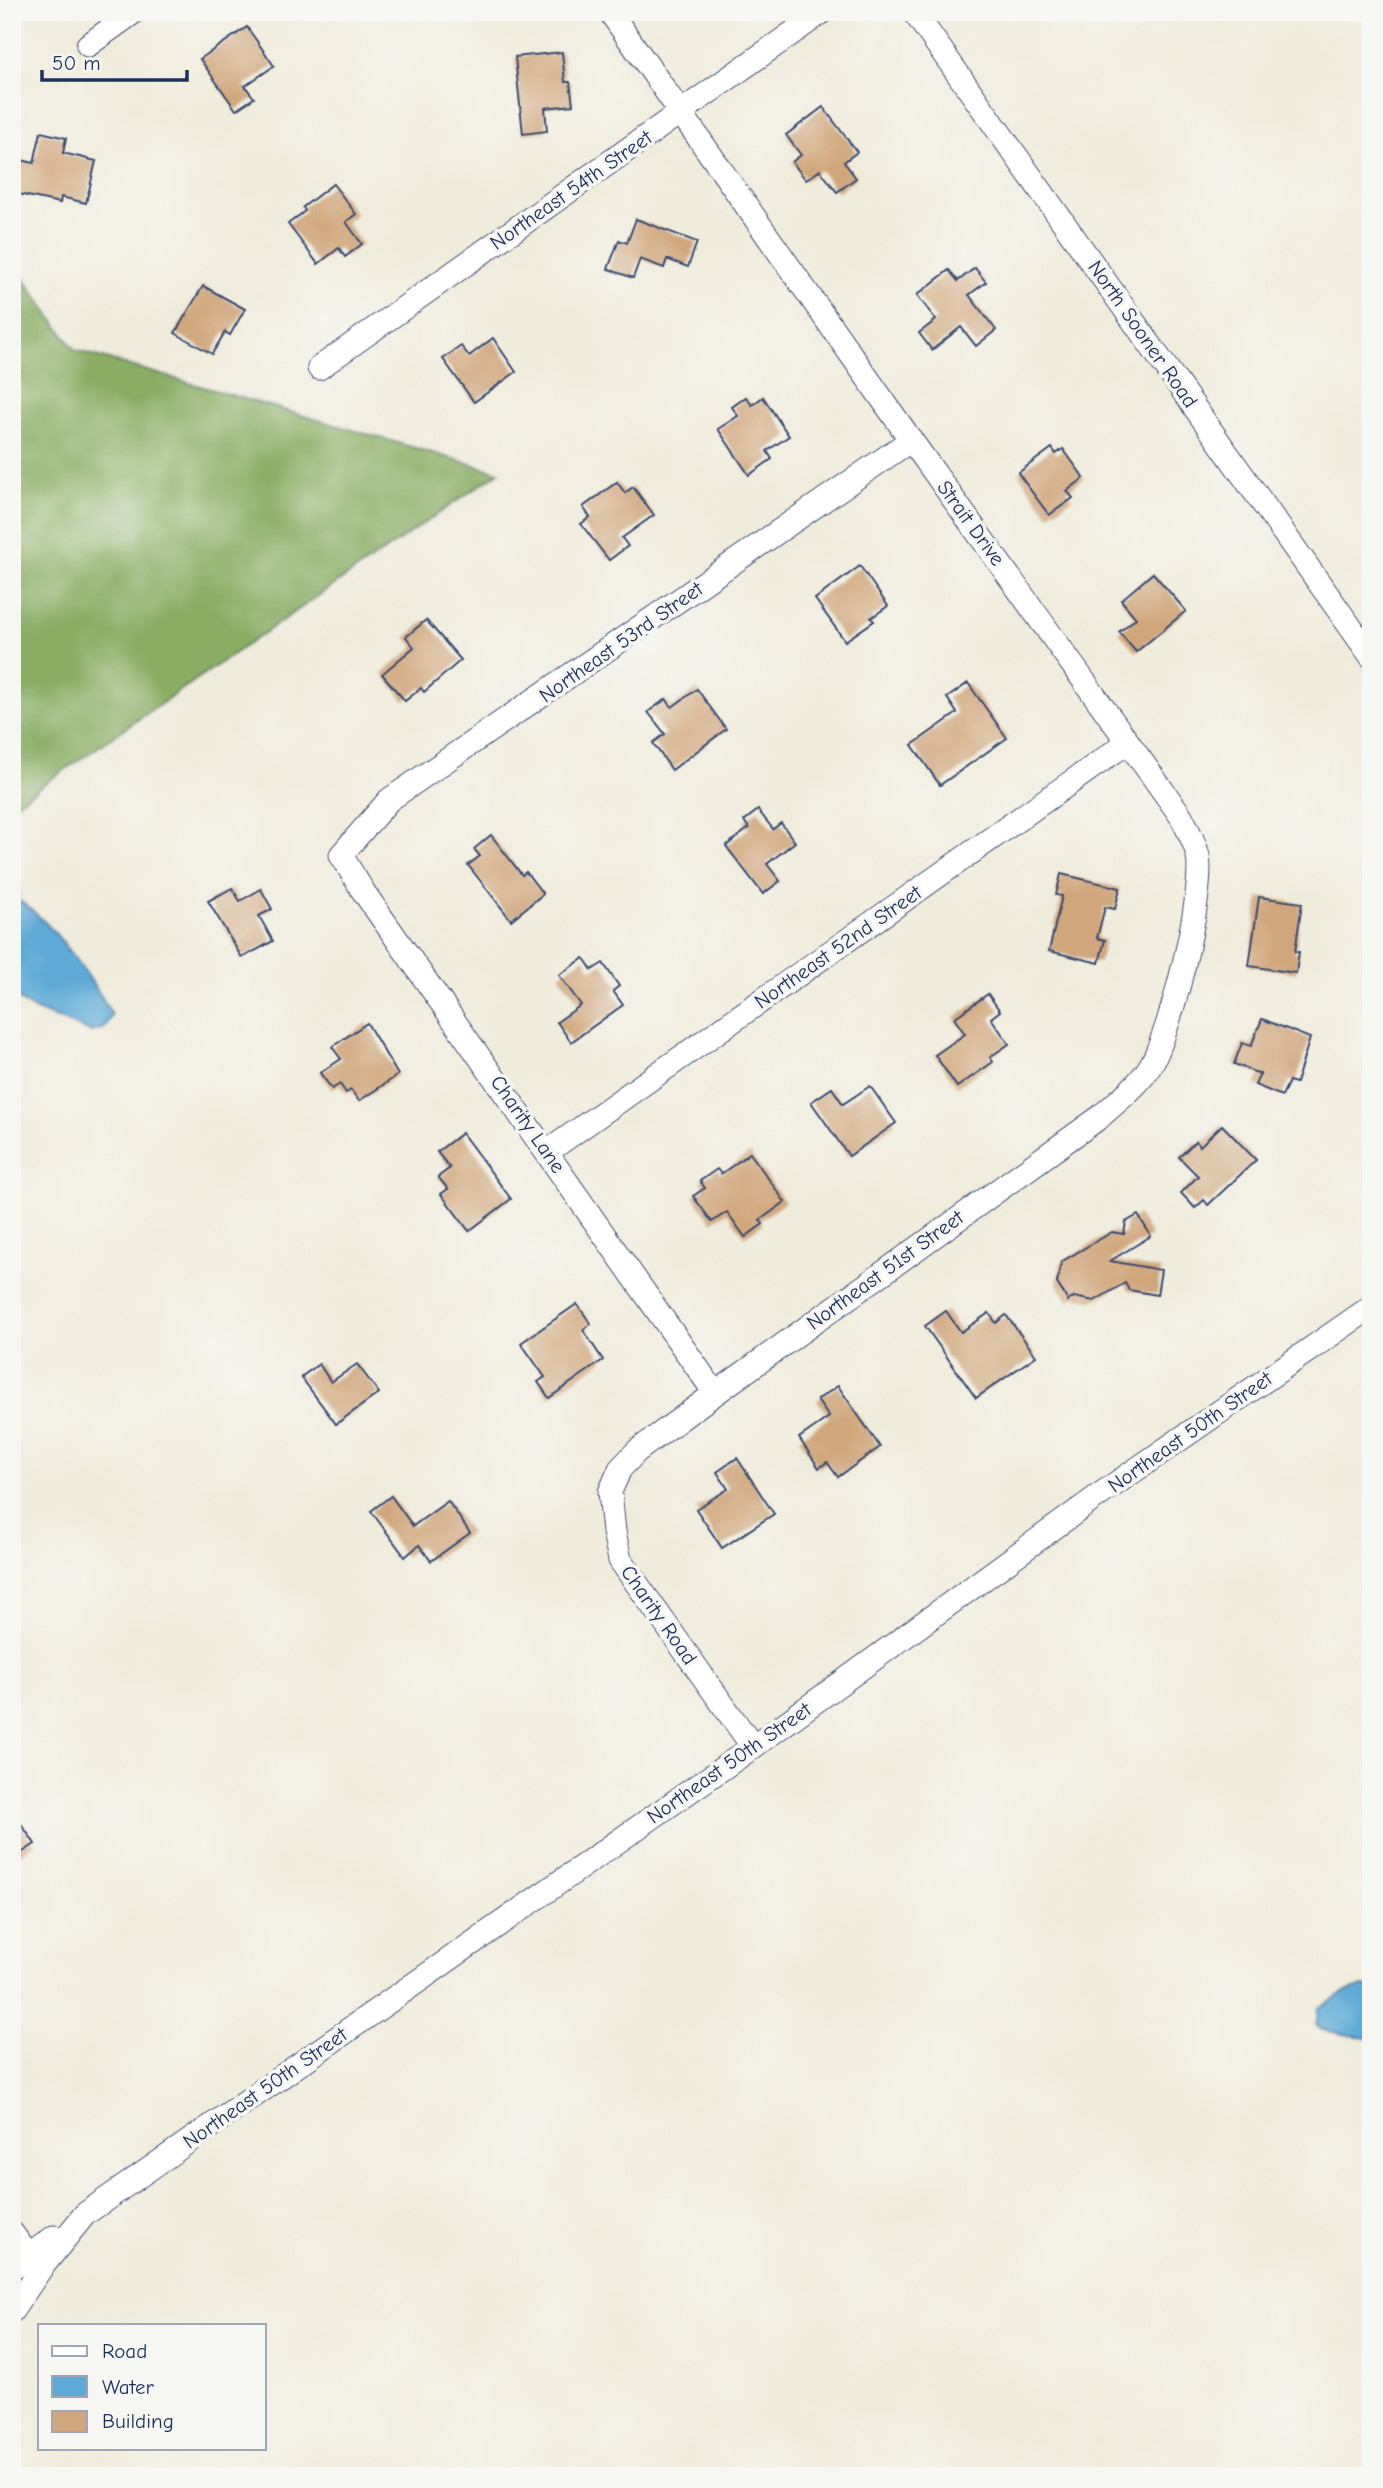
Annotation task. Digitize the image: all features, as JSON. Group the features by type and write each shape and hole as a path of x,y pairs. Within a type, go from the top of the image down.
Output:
{"street":[{"path":"88,45 134,12"},
{"name":"Strait Drive","path":"610,12 911,440 1181,816 1198,855 1195,916 1167,1027 1149,1069"},
{"name":"Northeast 54th Street","path":"320,368 822,12"},
{"name":"North Sooner Road","path":"914,12 1371,656"},
{"name":"Northeast 53rd Street","path":"341,855 389,800 911,440"},
{"name":"Northeast 52nd Street","path":"547,1152 1128,741"},
{"name":"Charity Lane","path":"341,855 363,891 715,1393"},
{"name":"Northeast 51st Street","path":"620,1469 637,1451 715,1393 1100,1117 1149,1069"},
{"name":"Northeast 50th Street","path":"20,2262 752,1747 1095,1499 1371,1307"},
{"name":"Charity Road","path":"620,1469 610,1492 620,1560 752,1747"},
{"name":"Northeast 50th Street","path":"12,2311 41,2267 85,2214"},
{"path":"12,2233 20,2262"}],"green space":[{"path":"12,262 75,350 499,472 12,806"}],"water":[{"path":"17,899 58,936 82,967 112,1015 105,1028 91,1032 31,1008 12,995 12,902"},
{"path":"1363,1986 1371,1987 1371,2039 1322,2030 1316,2025 1319,2008 1343,1993"}],"building":[{"path":"247,27 274,66 245,86 254,98 236,110 200,59"},
{"path":"562,52 565,82 570,82 573,105 545,108 547,131 523,134 515,57"},
{"path":"823,107 857,152 844,162 856,178 837,192 820,170 806,180 792,162 801,155 786,135"},
{"path":"41,132 66,138 63,153 96,161 86,203 61,197 60,203 14,193 21,160 34,163"},
{"path":"333,184 356,214 346,222 362,244 345,257 339,248 318,264 288,224 305,211 303,207"},
{"path":"636,219 697,242 688,267 667,259 664,268 640,259 633,278 608,269 619,240 627,243"},
{"path":"975,268 986,282 969,295 996,330 976,346 961,327 932,350 919,333 936,320 917,295 949,270 958,281"},
{"path":"203,286 245,309 230,335 225,332 212,354 175,333"},
{"path":"493,338 516,372 474,402 443,359 461,346 469,356"},
{"path":"746,397 752,405 763,397 789,436 767,451 772,459 749,475 718,429 738,416 732,407"},
{"path":"1052,448 1056,454 1063,449 1084,478 1067,491 1073,498 1049,515 1018,473"},
{"path":"617,482 625,493 633,487 654,515 622,538 628,546 609,560 581,524 590,517 583,507"},
{"path":"860,566 888,606 871,618 874,621 845,641 815,599"},
{"path":"1153,573 1186,611 1136,652 1119,632 1136,618 1121,600"},
{"path":"426,620 461,660 424,692 421,688 405,701 382,674 414,647 406,637"},
{"path":"968,683 1007,738 940,785 912,745 957,713 947,698"},
{"path":"697,689 726,729 672,770 653,743 665,734 648,712 666,699 672,707"},
{"path":"758,810 773,829 781,823 795,842 767,864 780,881 763,894 726,846 749,828 744,821"},
{"path":"491,835 522,875 526,872 543,894 511,920 468,865 480,856 474,849"},
{"path":"1061,874 1120,888 1115,909 1105,907 1097,938 1105,940 1099,963 1049,951 1062,896 1056,895"},
{"path":"232,888 240,901 261,889 272,909 259,916 273,941 242,958 208,901"},
{"path":"1259,897 1302,903 1295,952 1299,952 1296,973 1249,966"},
{"path":"584,958 592,970 603,963 619,986 613,991 623,1005 571,1042 557,1022 581,1005 559,975"},
{"path":"988,994 1000,1011 991,1018 1009,1044 990,1057 993,1062 957,1087 935,1055 965,1034 954,1018"},
{"path":"1262,1019 1310,1038 1296,1083 1289,1081 1282,1096 1255,1085 1260,1074 1234,1064 1242,1043 1251,1046"},
{"path":"367,1023 398,1075 359,1101 351,1090 346,1093 340,1084 332,1089 320,1073 341,1059 332,1047"},
{"path":"870,1086 896,1123 849,1156 811,1102 832,1088 843,1104"},
{"path":"1222,1125 1256,1160 1208,1205 1204,1200 1195,1208 1181,1193 1198,1176 1179,1157 1196,1141 1200,1146"},
{"path":"462,1133 511,1199 469,1231 441,1194 448,1189 438,1177 450,1168 437,1152"},
{"path":"750,1153 785,1202 760,1220 763,1224 745,1237 727,1212 712,1222 693,1196 705,1188 700,1181 717,1169 721,1174"},
{"path":"1138,1215 1151,1236 1110,1261 1161,1270 1157,1295 1129,1290 1125,1283 1094,1301 1074,1297 1068,1301 1057,1283 1061,1262 1112,1232 1124,1234 1126,1222"},
{"path":"577,1304 591,1324 583,1330 603,1360 549,1398 538,1382 545,1377 521,1343"},
{"path":"946,1311 961,1332 989,1313 996,1323 1006,1315 1036,1356 976,1398 925,1326"},
{"path":"319,1364 331,1382 357,1364 379,1393 336,1424 301,1377"},
{"path":"838,1386 880,1447 838,1477 827,1462 819,1468 799,1438 829,1417 817,1400"},
{"path":"737,1458 774,1514 722,1548 696,1509 728,1489 717,1472"},
{"path":"391,1496 413,1526 448,1501 470,1533 431,1561 419,1545 405,1557 371,1511"},
{"path":"12,1811 35,1844 12,1859"}],"waterway":[{"path":"12,820 17,899"}]}
